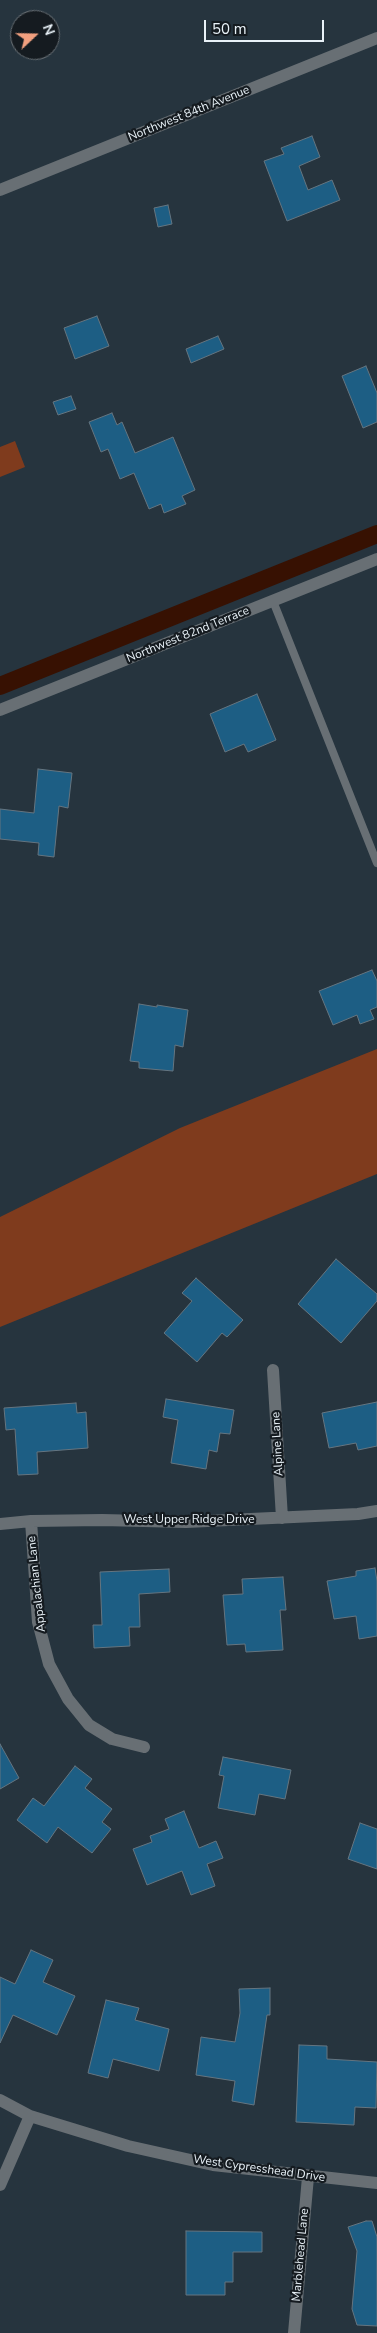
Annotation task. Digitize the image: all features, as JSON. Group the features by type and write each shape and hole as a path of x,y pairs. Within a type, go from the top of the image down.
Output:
{"street":[{"name":"Northwest 84th Avenue","path":"0,190 377,38"},
{"name":"Northwest 82nd Terrace","path":"0,710 377,559"},
{"name":"Alpine Lane","path":"273,1370 282,1518"},
{"name":"West Upper Ridge Drive","path":"0,1524 31,1521 186,1522 358,1514 377,1511"},
{"name":"Appalachian Lane","path":"31,1521 38,1622 49,1664 68,1699 89,1725 112,1738 144,1747"},
{"name":"West Cypresshead Drive","path":"0,2100 30,2116 128,2146 213,2165 308,2177 377,2183"},
{"path":"0,2185 30,2116"},
{"name":"Marblehead Lane","path":"294,2333 308,2177"}],"lane":[{"path":"273,600 377,863"}],"shaded area":[{"path":"15,441 25,467 0,477 0,447"},
{"path":"377,1049 377,1174 0,1327 0,1217 180,1128"}],"building":[{"path":"312,136 320,157 299,166 308,190 332,180 340,200 287,221 264,161 284,154 281,148"},
{"path":"168,205 172,224 158,227 154,208"},
{"path":"97,316 109,346 75,359 64,328"},
{"path":"218,336 224,349 191,363 186,349"},
{"path":"366,366 377,393 377,422 363,428 342,376"},
{"path":"71,396 76,409 58,415 53,402"},
{"path":"112,413 117,425 122,422 135,453 173,437 195,490 182,496 186,504 164,513 161,504 149,509 134,473 120,479 108,449 101,452 89,422"},
{"path":"257,694 276,740 248,752 244,744 225,752 210,714"},
{"path":"38,769 72,773 68,808 59,806 54,857 38,855 39,843 0,839 0,809 34,813"},
{"path":"372,970 377,981 377,1007 370,1010 374,1019 360,1024 357,1015 333,1025 319,991"},
{"path":"139,1004 188,1010 183,1047 175,1045 173,1071 139,1068 139,1062 130,1061"},
{"path":"336,1259 377,1294 377,1301 341,1343 298,1304"},
{"path":"196,1278 243,1320 227,1337 222,1333 197,1362 164,1333 192,1301 182,1293"},
{"path":"166,1399 234,1410 230,1434 220,1433 217,1452 209,1450 206,1469 171,1463 178,1420 163,1417"},
{"path":"377,1402 377,1446 358,1450 356,1443 329,1448 322,1413"},
{"path":"76,1403 77,1413 86,1412 88,1448 37,1452 38,1474 18,1475 15,1429 6,1430 4,1408"},
{"path":"375,1568 377,1581 377,1636 359,1639 356,1616 334,1619 327,1581 356,1576 356,1571"},
{"path":"169,1569 170,1592 139,1594 140,1627 129,1627 130,1646 94,1648 93,1625 102,1625 100,1572"},
{"path":"283,1577 286,1610 280,1610 283,1650 246,1652 245,1644 227,1645 223,1595 243,1594 242,1579"},
{"path":"0,1744 19,1778 0,1789"},
{"path":"223,1757 291,1770 285,1799 259,1794 255,1815 218,1808 224,1776 219,1775"},
{"path":"75,1766 92,1779 85,1788 112,1809 102,1822 111,1829 92,1853 58,1827 47,1843 17,1820 33,1798 44,1806"},
{"path":"184,1811 199,1848 216,1841 223,1858 207,1864 215,1886 191,1895 182,1871 147,1885 133,1849 152,1842 150,1836 169,1829 165,1819"},
{"path":"360,1823 377,1829 377,1869 348,1859"},
{"path":"31,1950 53,1960 43,1982 75,1996 57,2035 13,2015 0,2043 0,1977 15,1984"},
{"path":"270,1988 270,2015 267,2015 254,2105 232,2101 235,2081 196,2075 201,2037 235,2042 240,2013 239,1989"},
{"path":"106,2000 139,2008 135,2020 169,2029 159,2071 113,2059 108,2078 88,2073"},
{"path":"299,2045 327,2046 327,2059 377,2062 376,2108 355,2107 354,2125 296,2122"},
{"path":"372,2221 377,2237 377,2326 357,2325 352,2309 357,2251 348,2227"},
{"path":"186,2231 262,2232 262,2252 233,2252 233,2282 225,2282 225,2295 186,2295"}],"waterway":[{"path":"0,686 377,534"}]}
